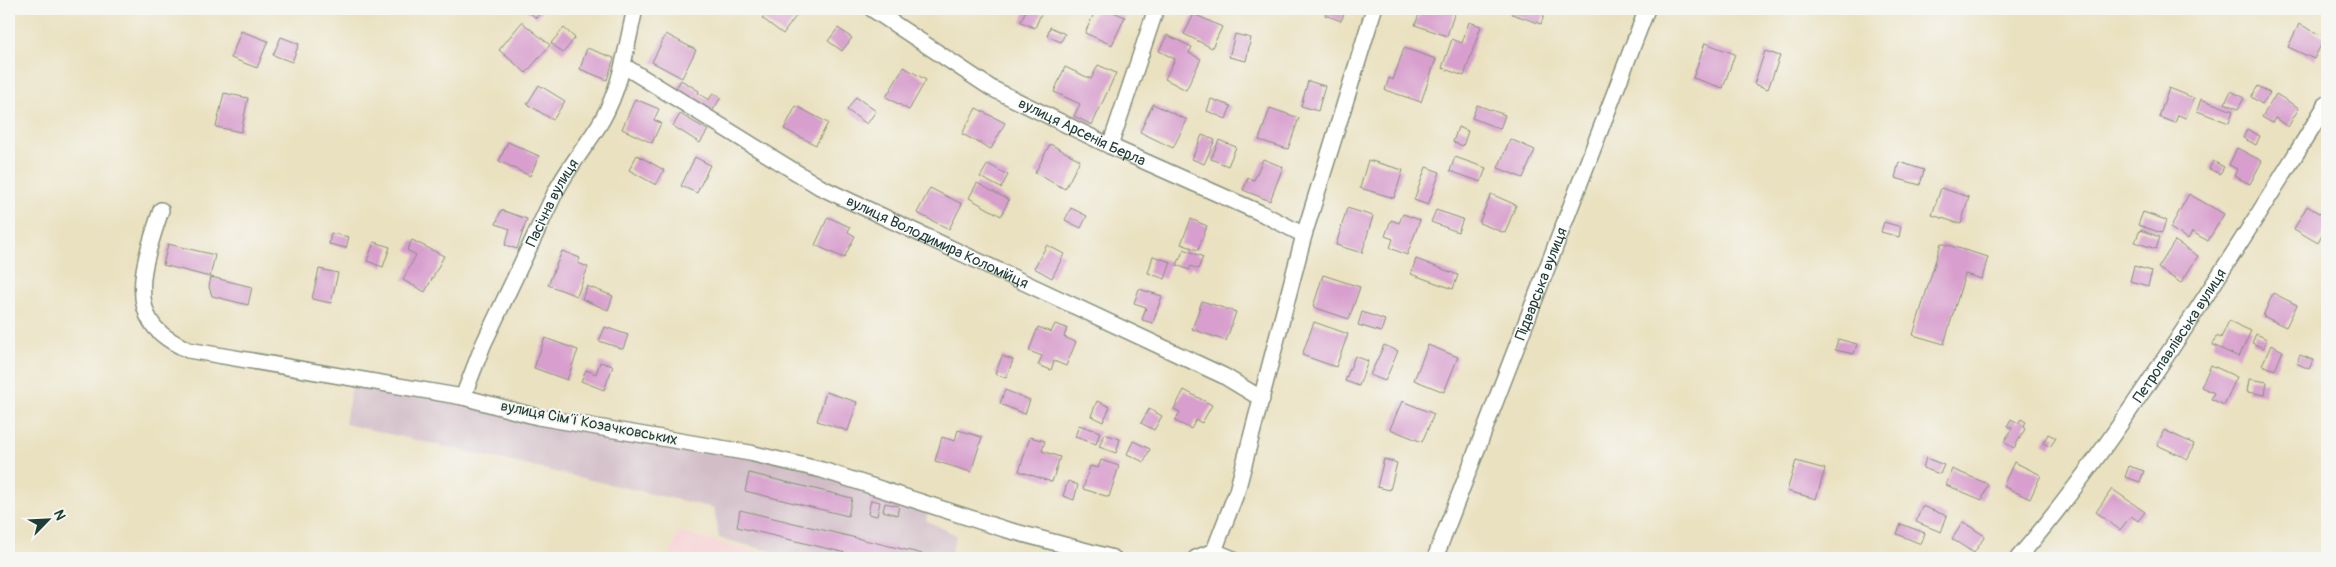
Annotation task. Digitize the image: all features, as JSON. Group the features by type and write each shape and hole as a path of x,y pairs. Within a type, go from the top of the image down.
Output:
{"street":[{"name":"Пасічна вулиця","path":"463,397 483,345 554,195 563,178 602,120 624,66 635,9"},
{"name":"вулиця Арсенія Берла","path":"872,9 990,88 1110,146 1263,214 1304,235"},
{"path":"1110,146 1156,9"},
{"path":"1214,551 1234,501 1304,235 1374,9"},
{"name":"Підварська вулиця","path":"1435,558 1646,9"},
{"name":"вулиця Володимира Коломійця","path":"624,66 820,187 1224,376 1262,398"},
{"name":"Петропавлівська вулиця","path":"2018,558 2057,511 2119,427 2264,207 2327,103"},
{"name":"вулиця Сімʼї Козачковських","path":"161,210 146,263 144,299 151,322 158,330 176,344 200,354 463,397 538,417 717,446 822,470 1004,529 1112,558"},
{"path":"1196,558 1214,551 1231,558"}],"shaded area":[{"path":"353,379 750,453 931,505 926,520 956,535 950,558 798,558 719,538 714,508 345,424"},
{"path":"678,532 780,558 669,558"}],"building":[{"path":"525,9 544,9 536,18"},
{"path":"769,9 801,9 783,34 762,18"},
{"path":"1026,9 1043,9 1035,28 1021,22"},
{"path":"1096,9 1107,9 1125,17 1112,45 1085,33"},
{"path":"1328,9 1346,9 1341,21 1325,15"},
{"path":"1421,9 1456,9 1447,36 1415,25"},
{"path":"1514,9 1546,9 1541,24 1512,14"},
{"path":"1194,14 1222,27 1212,48 1184,34"},
{"path":"522,22 550,45 526,73 499,50"},
{"path":"1469,22 1481,26 1464,76 1442,68 1452,39 1462,43"},
{"path":"2299,24 2325,37 2314,59 2288,47"},
{"path":"1050,27 1065,34 1061,42 1047,36"},
{"path":"564,28 575,38 563,53 551,43"},
{"path":"838,28 852,38 842,51 828,41"},
{"path":"241,31 268,41 257,68 231,58"},
{"path":"666,34 696,50 682,78 652,62"},
{"path":"1235,34 1251,38 1246,61 1229,57"},
{"path":"1167,35 1192,47 1189,53 1201,59 1186,90 1165,79 1175,59 1159,51"},
{"path":"281,37 299,44 292,62 273,55"},
{"path":"1705,43 1735,54 1723,88 1693,78"},
{"path":"587,48 614,58 607,80 580,69"},
{"path":"1404,48 1436,59 1421,102 1385,90 1389,78 1393,80"},
{"path":"1765,51 1780,56 1768,89 1754,84"},
{"path":"1098,65 1116,73 1092,125 1074,116 1080,104 1054,92 1065,67 1091,79"},
{"path":"904,67 926,80 909,110 886,97"},
{"path":"681,80 699,91 698,93 709,100 713,93 721,97 712,112 675,90"},
{"path":"1308,81 1325,86 1318,111 1301,106"},
{"path":"539,85 565,101 553,120 527,104"},
{"path":"2258,86 2270,93 2262,104 2251,97"},
{"path":"2169,88 2194,98 2186,118 2178,115 2175,123 2159,117"},
{"path":"2231,91 2244,98 2238,109 2225,103"},
{"path":"224,93 248,98 241,132 216,127"},
{"path":"2276,94 2299,108 2288,127 2275,118 2272,123 2262,117"},
{"path":"856,97 876,111 867,124 847,110"},
{"path":"635,99 659,109 654,120 661,123 652,143 622,129"},
{"path":"1211,99 1231,106 1226,119 1207,111"},
{"path":"2201,99 2233,111 2229,123 2197,111"},
{"path":"1153,104 1187,120 1173,148 1140,132"},
{"path":"1477,105 1505,115 1500,129 1472,118"},
{"path":"796,106 828,123 816,145 784,129"},
{"path":"976,108 1005,123 991,149 962,134"},
{"path":"1270,108 1299,118 1288,149 1259,140"},
{"path":"680,114 708,130 700,143 673,126"},
{"path":"1458,127 1468,131 1463,146 1453,142"},
{"path":"2247,129 2260,136 2256,145 2243,138"},
{"path":"1202,135 1215,140 1204,164 1192,159"},
{"path":"1510,139 1535,150 1523,178 1498,168"},
{"path":"1219,140 1236,147 1228,166 1211,159"},
{"path":"508,142 539,156 530,176 499,161"},
{"path":"1050,144 1080,160 1065,189 1035,173"},
{"path":"2237,148 2262,161 2250,184 2234,176 2237,169 2229,165"},
{"path":"637,155 664,170 656,185 629,170"},
{"path":"695,157 710,165 697,193 681,186"},
{"path":"1455,157 1486,168 1481,182 1450,171"},
{"path":"1263,159 1283,167 1270,201 1243,190 1248,178 1254,180"},
{"path":"1368,160 1403,170 1394,198 1360,188"},
{"path":"2213,161 2224,167 2220,174 2209,169"},
{"path":"1899,162 1924,170 1920,185 1895,178"},
{"path":"988,164 1008,175 1001,188 980,177"},
{"path":"1426,167 1440,172 1428,205 1414,200"},
{"path":"977,183 1009,200 1001,216 969,198"},
{"path":"930,188 962,204 949,229 917,213"},
{"path":"1941,188 1969,197 1961,224 1932,215"},
{"path":"1491,194 1516,205 1505,233 1479,223"},
{"path":"2189,194 2224,214 2208,241 2192,232 2188,239 2170,228"},
{"path":"2307,206 2327,218 2327,226 2318,243 2294,229"},
{"path":"1071,208 1087,216 1081,228 1065,220"},
{"path":"1347,208 1373,216 1362,253 1336,245"},
{"path":"501,210 527,219 517,249 505,245 510,229 496,224"},
{"path":"1436,210 1463,219 1458,232 1431,222"},
{"path":"2143,212 2166,220 2162,233 2138,225"},
{"path":"1403,214 1420,220 1407,255 1390,248 1393,239 1385,236 1391,220 1399,223"},
{"path":"828,217 850,227 848,232 855,236 844,258 815,245"},
{"path":"1191,219 1207,226 1198,250 1181,244"},
{"path":"1884,222 1901,227 1899,237 1881,232"},
{"path":"2140,230 2160,237 2156,249 2135,242"},
{"path":"331,233 349,237 346,248 329,244"},
{"path":"412,240 444,256 425,292 403,280 416,255 407,250"},
{"path":"2175,241 2198,256 2181,283 2158,268"},
{"path":"374,242 390,247 383,267 367,261"},
{"path":"1941,243 1988,257 1982,279 1965,274 1944,344 1913,335"},
{"path":"168,244 215,255 210,277 163,265"},
{"path":"1047,245 1064,254 1052,278 1034,268"},
{"path":"1184,249 1203,257 1198,269 1191,266 1189,270 1177,265"},
{"path":"562,251 580,258 578,263 588,267 577,296 548,285"},
{"path":"1153,256 1171,262 1165,279 1148,273"},
{"path":"1416,259 1458,275 1453,289 1411,274"},
{"path":"2134,266 2152,271 2148,286 2130,281"},
{"path":"319,269 338,273 331,303 312,299"},
{"path":"1323,275 1360,287 1349,319 1313,307"},
{"path":"211,277 252,287 248,305 212,296 209,287"},
{"path":"587,286 613,296 608,310 582,299"},
{"path":"1139,289 1162,296 1153,323 1142,320 1146,307 1134,303"},
{"path":"2273,293 2297,305 2286,327 2263,316"},
{"path":"1202,301 1236,312 1226,341 1192,329"},
{"path":"1362,312 1385,320 1381,332 1358,325"},
{"path":"2229,321 2251,331 2239,357 2213,345 2216,336 2221,338"},
{"path":"1314,322 1348,334 1336,367 1302,355"},
{"path":"1055,324 1067,328 1064,337 1076,342 1066,366 1054,361 1051,370 1038,365 1042,356 1029,351 1038,327 1051,332"},
{"path":"605,327 628,335 623,349 599,341"},
{"path":"2256,334 2267,339 2263,348 2252,343"},
{"path":"545,338 578,350 567,380 534,368"},
{"path":"1838,339 1857,344 1854,354 1835,350"},
{"path":"1384,345 1398,351 1385,381 1370,375"},
{"path":"1428,345 1458,357 1444,392 1414,380"},
{"path":"2271,345 2283,351 2275,370 2262,365"},
{"path":"2300,355 2313,360 2309,369 2296,363"},
{"path":"1002,356 1013,360 1006,378 995,374"},
{"path":"1355,356 1368,361 1359,386 1345,381"},
{"path":"600,362 613,366 604,390 581,381 586,370 596,374"},
{"path":"2211,365 2237,377 2224,405 2211,399 2214,393 2201,387"},
{"path":"2249,379 2267,382 2265,395 2247,392"},
{"path":"1005,390 1030,400 1025,414 1000,404"},
{"path":"1184,390 1212,405 1202,423 1196,420 1191,429 1175,421 1180,412 1174,409"},
{"path":"826,392 857,402 848,431 817,421"},
{"path":"1097,401 1110,407 1103,422 1091,416"},
{"path":"1402,401 1434,414 1422,442 1390,429"},
{"path":"1149,409 1162,416 1154,430 1141,423"},
{"path":"2011,419 2018,423 2021,419 2026,422 2023,427 2025,429 2014,448 2004,442 2012,428 2007,426"},
{"path":"1079,425 1100,432 1096,444 1075,437"},
{"path":"958,430 982,437 971,472 935,461 942,437 955,441"},
{"path":"2164,430 2194,444 2188,459 2157,445"},
{"path":"1104,434 1120,439 1116,453 1099,447"},
{"path":"2048,434 2056,438 2050,447 2043,443"},
{"path":"1030,437 1045,441 1042,451 1060,457 1052,482 1019,471"},
{"path":"1133,441 1150,449 1144,462 1127,454"},
{"path":"1926,458 1944,465 1940,474 1923,468"},
{"path":"1384,459 1397,463 1390,490 1377,487"},
{"path":"1101,460 1119,466 1109,497 1083,489 1090,466 1098,468"},
{"path":"1796,461 1825,469 1816,499 1787,491"},
{"path":"2014,462 2041,475 2030,499 2003,486"},
{"path":"2129,466 2144,471 2140,482 2125,477"},
{"path":"1952,469 1988,484 1982,500 1946,485"},
{"path":"749,473 852,498 848,516 745,491"},
{"path":"1068,481 1078,485 1074,500 1063,496"},
{"path":"2112,489 2145,512 2138,521 2131,516 2120,530 2096,512"},
{"path":"871,500 880,502 877,516 868,514"},
{"path":"885,503 899,506 897,515 883,511"},
{"path":"1922,506 1947,516 1941,532 1916,522"},
{"path":"740,510 931,556 930,558 867,558 737,527"},
{"path":"1963,522 1985,536 1974,553 1952,539"},
{"path":"1901,524 1925,533 1921,544 1897,534"}]}
